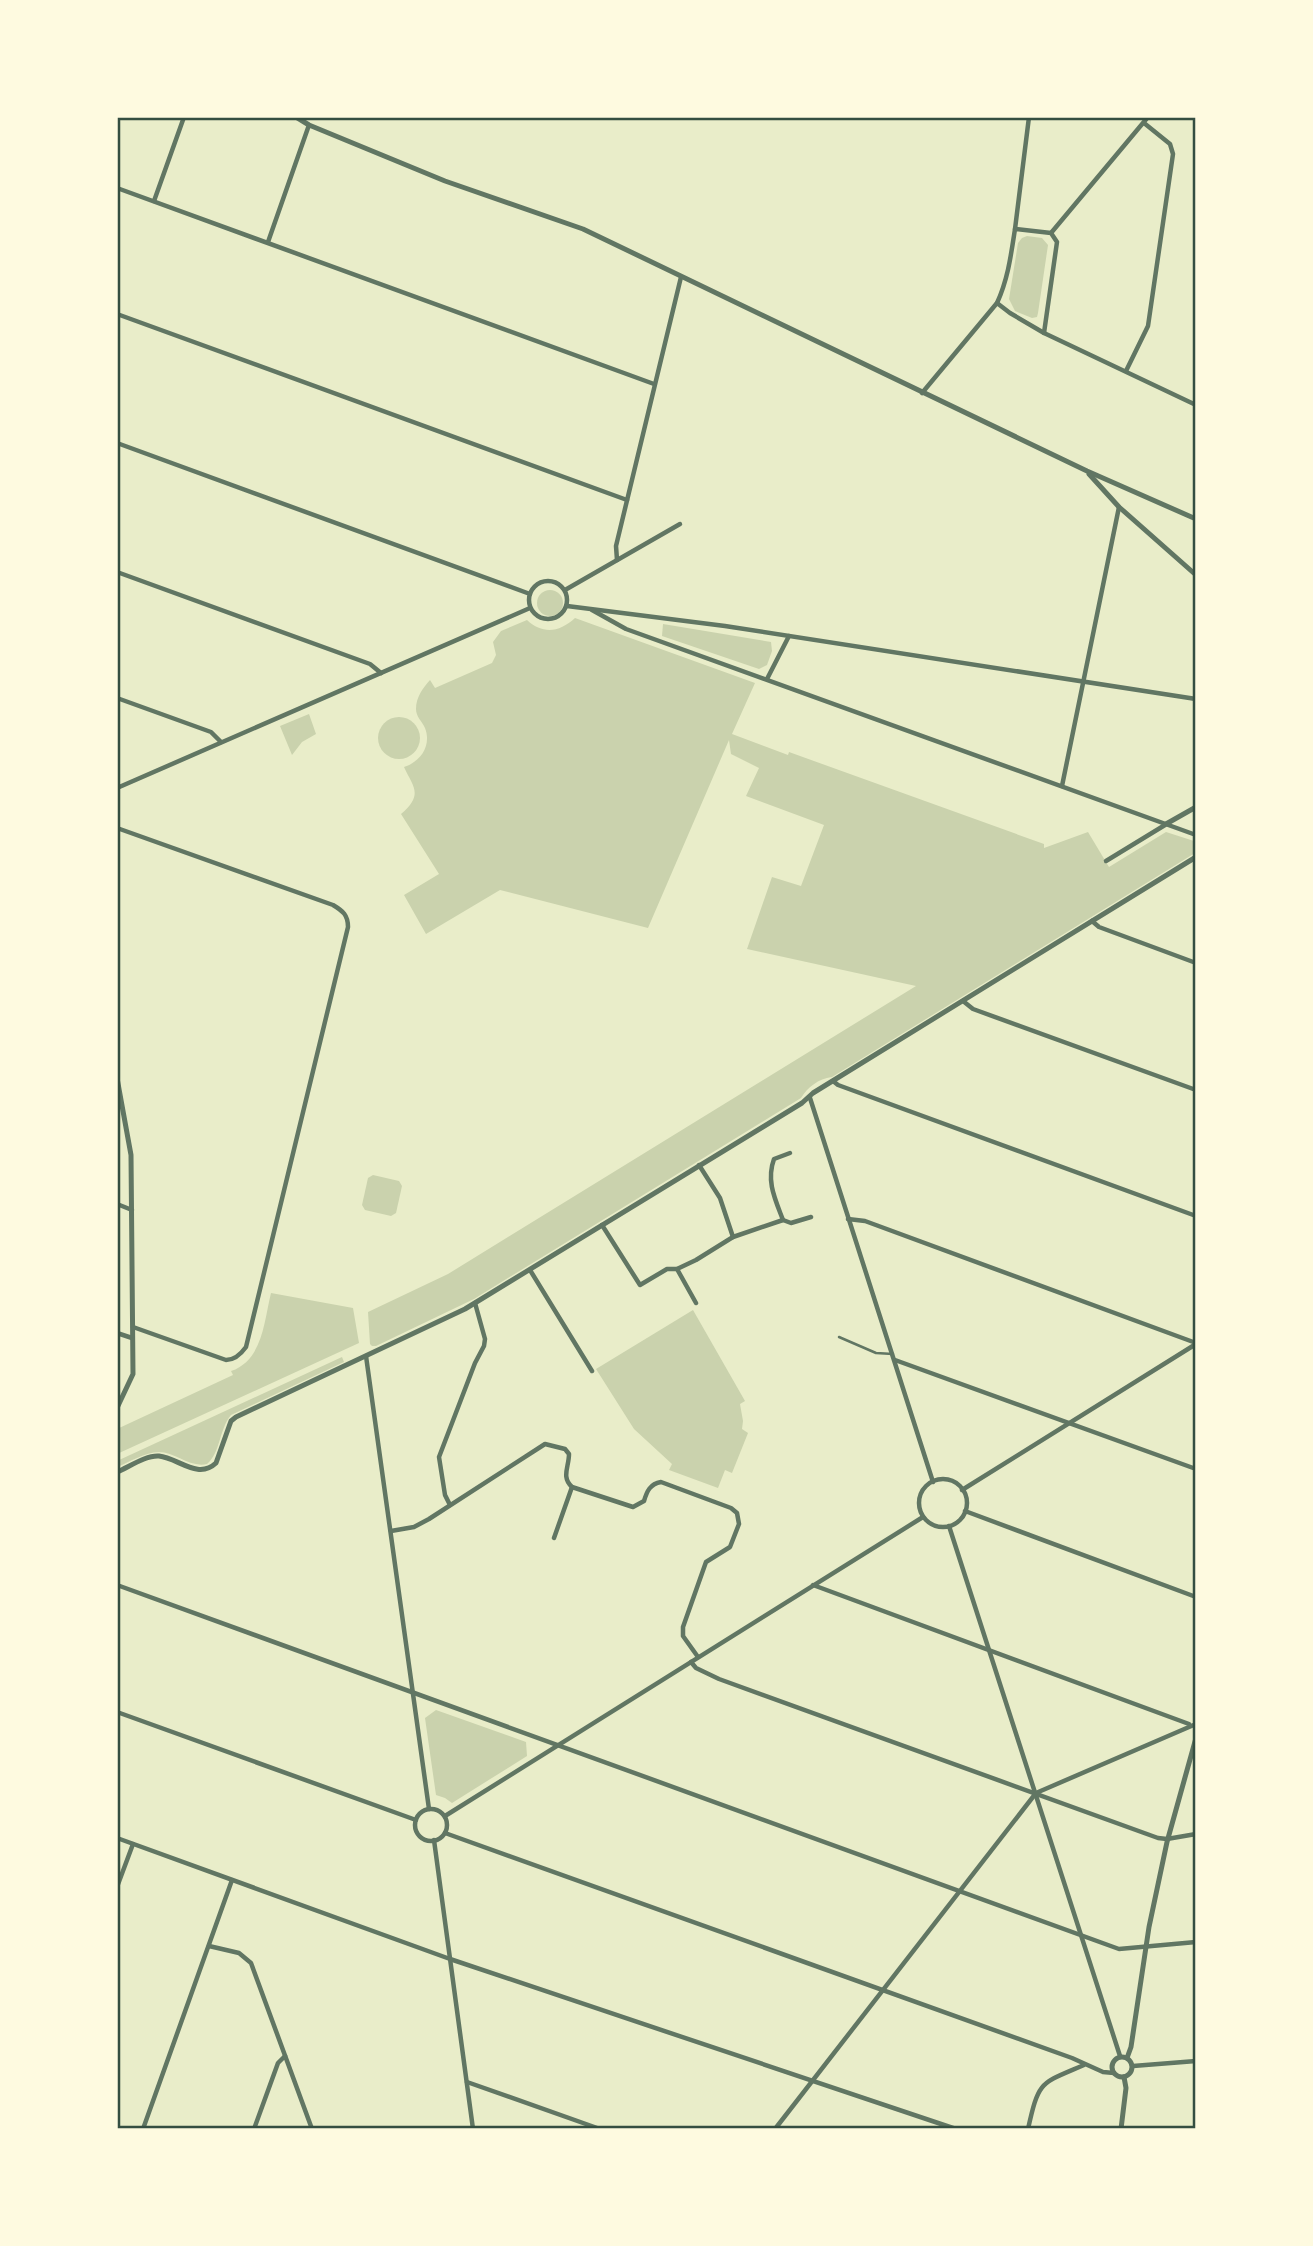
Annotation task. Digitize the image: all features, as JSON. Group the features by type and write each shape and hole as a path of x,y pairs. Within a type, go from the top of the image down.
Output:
{"street":[{"path":"154,201 184,117"},
{"path":"296,117 309,125 445,181 583,229 922,393 1196,519"},
{"path":"922,393 997,303 1004,288 1010,266 1029,117"},
{"path":"1051,233 1148,117"},
{"path":"1126,371 1148,326 1174,154 1170,144 1144,123"},
{"path":"268,242 309,125"},
{"path":"117,188 654,384"},
{"path":"1014,229 1051,233"},
{"path":"1044,333 1057,242 1051,233"},
{"path":"617,560 616,547 681,277"},
{"path":"997,303 1044,333 1196,405"},
{"path":"117,314 627,500"},
{"path":"117,443 530,594"},
{"path":"1087,471 1119,507 1196,575"},
{"path":"1062,786 1119,507"},
{"path":"565,590 680,524"},
{"path":"117,572 370,664 381,673"},
{"path":"543,581 556,582 565,590 567,606 560,616 549,620 538,617 530,608 530,594 537,584 543,581"},
{"path":"567,606 789,636 1196,699"},
{"path":"117,788 530,608"},
{"path":"592,610 626,629 1196,835"},
{"path":"767,679 789,636"},
{"path":"117,698 211,732 221,742"},
{"path":"1106,861 1196,807"},
{"path":"117,828 333,905 341,909 348,920 246,1347 242,1353 226,1360 132,1326"},
{"path":"117,1472 159,1456 198,1470 211,1468 216,1463 231,1421 236,1417 475,1303 1196,857"},
{"path":"1092,921 1099,927 1196,963"},
{"path":"963,1001 973,1009 1196,1090"},
{"path":"117,1078 131,1155 133,1374 117,1408"},
{"path":"833,1081 1196,1216"},
{"path":"810,1098 933,1482"},
{"path":"783,1220 770,1175 774,1159 790,1153"},
{"path":"699,1165 720,1198 733,1237"},
{"path":"117,1205 132,1210"},
{"path":"603,1225 640,1285 667,1269 677,1269 696,1260 733,1237 783,1220 791,1223 811,1217"},
{"path":"848,1219 865,1221 1196,1344"},
{"path":"677,1269 696,1303"},
{"path":"530,1270 592,1371"},
{"path":"450,1505 444,1495 439,1457 484,1346 485,1339 475,1303"},
{"path":"117,1333 132,1338"},
{"path":"962,1490 1196,1344"},
{"path":"366,1356 429,1809"},
{"path":"894,1357 1196,1469"},
{"path":"391,1531 414,1527 545,1444 565,1449 569,1454 566,1479 572,1487 633,1507 644,1501 648,1489 654,1483 661,1482 731,1508 737,1513 738,1524 730,1547 706,1562 683,1627 683,1636 698,1657"},
{"path":"946,1480 962,1490 966,1502 965,1511 959,1521 949,1526 934,1526 923,1517 919,1500 922,1492 933,1482 946,1480"},
{"path":"554,1538 572,1487"},
{"path":"965,1511 1196,1597"},
{"path":"445,1816 923,1517"},
{"path":"949,1526 1124,2057 1133,2066 1196,2061"},
{"path":"117,1585 1119,1949 1196,1942"},
{"path":"813,1585 1193,1724"},
{"path":"691,1662 696,1668 719,1679 1158,1838 1196,1834"},
{"path":"117,1712 416,1820"},
{"path":"775,2129 1036,1793 1193,1724"},
{"path":"1114,2073 1112,2064 1124,2057 1131,2047 1146,1948 1167,1839 1196,1738"},
{"path":"422,1810 440,1811 445,1816 445,1833 434,1840 424,1839 416,1833 416,1820 422,1810"},
{"path":"445,1833 1072,2058 1084,2065 1124,2077"},
{"path":"117,1838 450,1959 956,2129"},
{"path":"434,1840 473,2129"},
{"path":"117,1887 133,1844"},
{"path":"143,2129 232,1880"},
{"path":"209,1946 239,1953 251,1963 312,2129"},
{"path":"254,2129 278,2063 285,2056"},
{"path":"1028,2129 1035,2097 1044,2084 1084,2065"},
{"path":"1124,2077 1132,2071 1133,2066"},
{"path":"1121,2129 1126,2088 1124,2077"},
{"path":"467,2082 600,2129"}],"lane":[{"path":"839,1337 876,1353 894,1357"}],"green space":[{"path":"1027,236 1042,238 1048,245 1038,313 1037,317 1032,318 1015,311 1009,299 1018,243"},
{"path":"550,590 560,593 563,603 560,613 550,616 540,613 537,603 540,593"},
{"path":"575,618 755,683 732,734 1044,844 1044,848 1088,832 1109,867 1166,832 1196,842 1195,853 832,1077 818,1082 801,1098 474,1299 372,1346 368,1312 448,1274 916,986 747,949 772,877 801,886 824,825 746,796 759,768 731,754 729,740 648,928 500,890 426,934 404,895 439,874 401,814 414,796 413,785 404,767 420,757 426,747 425,728 416,712 422,690 430,680 435,688 492,663 496,655 493,642 501,631 527,620 545,630 557,629"},
{"path":"663,624 771,642 772,651 767,665 759,669 662,636"},
{"path":"309,714 316,734 302,742 292,755 280,726"},
{"path":"399,717 414,723 420,738 414,753 399,759 384,753 378,738 384,723"},
{"path":"373,1175 399,1181 402,1186 396,1213 391,1216 365,1210 362,1205 368,1178"},
{"path":"271,1293 353,1308 359,1343 117,1454 117,1429 233,1375 231,1371 250,1358 264,1327"},
{"path":"693,1310 745,1401 740,1404 742,1429 748,1433 732,1473 725,1470 718,1488 669,1470 672,1464 634,1429 596,1369"},
{"path":"342,1357 344,1362 231,1415 215,1453 207,1464 195,1464 171,1454 154,1452 117,1467 117,1461"},
{"path":"436,1710 526,1742 527,1756 452,1803 436,1795 425,1718"}]}
